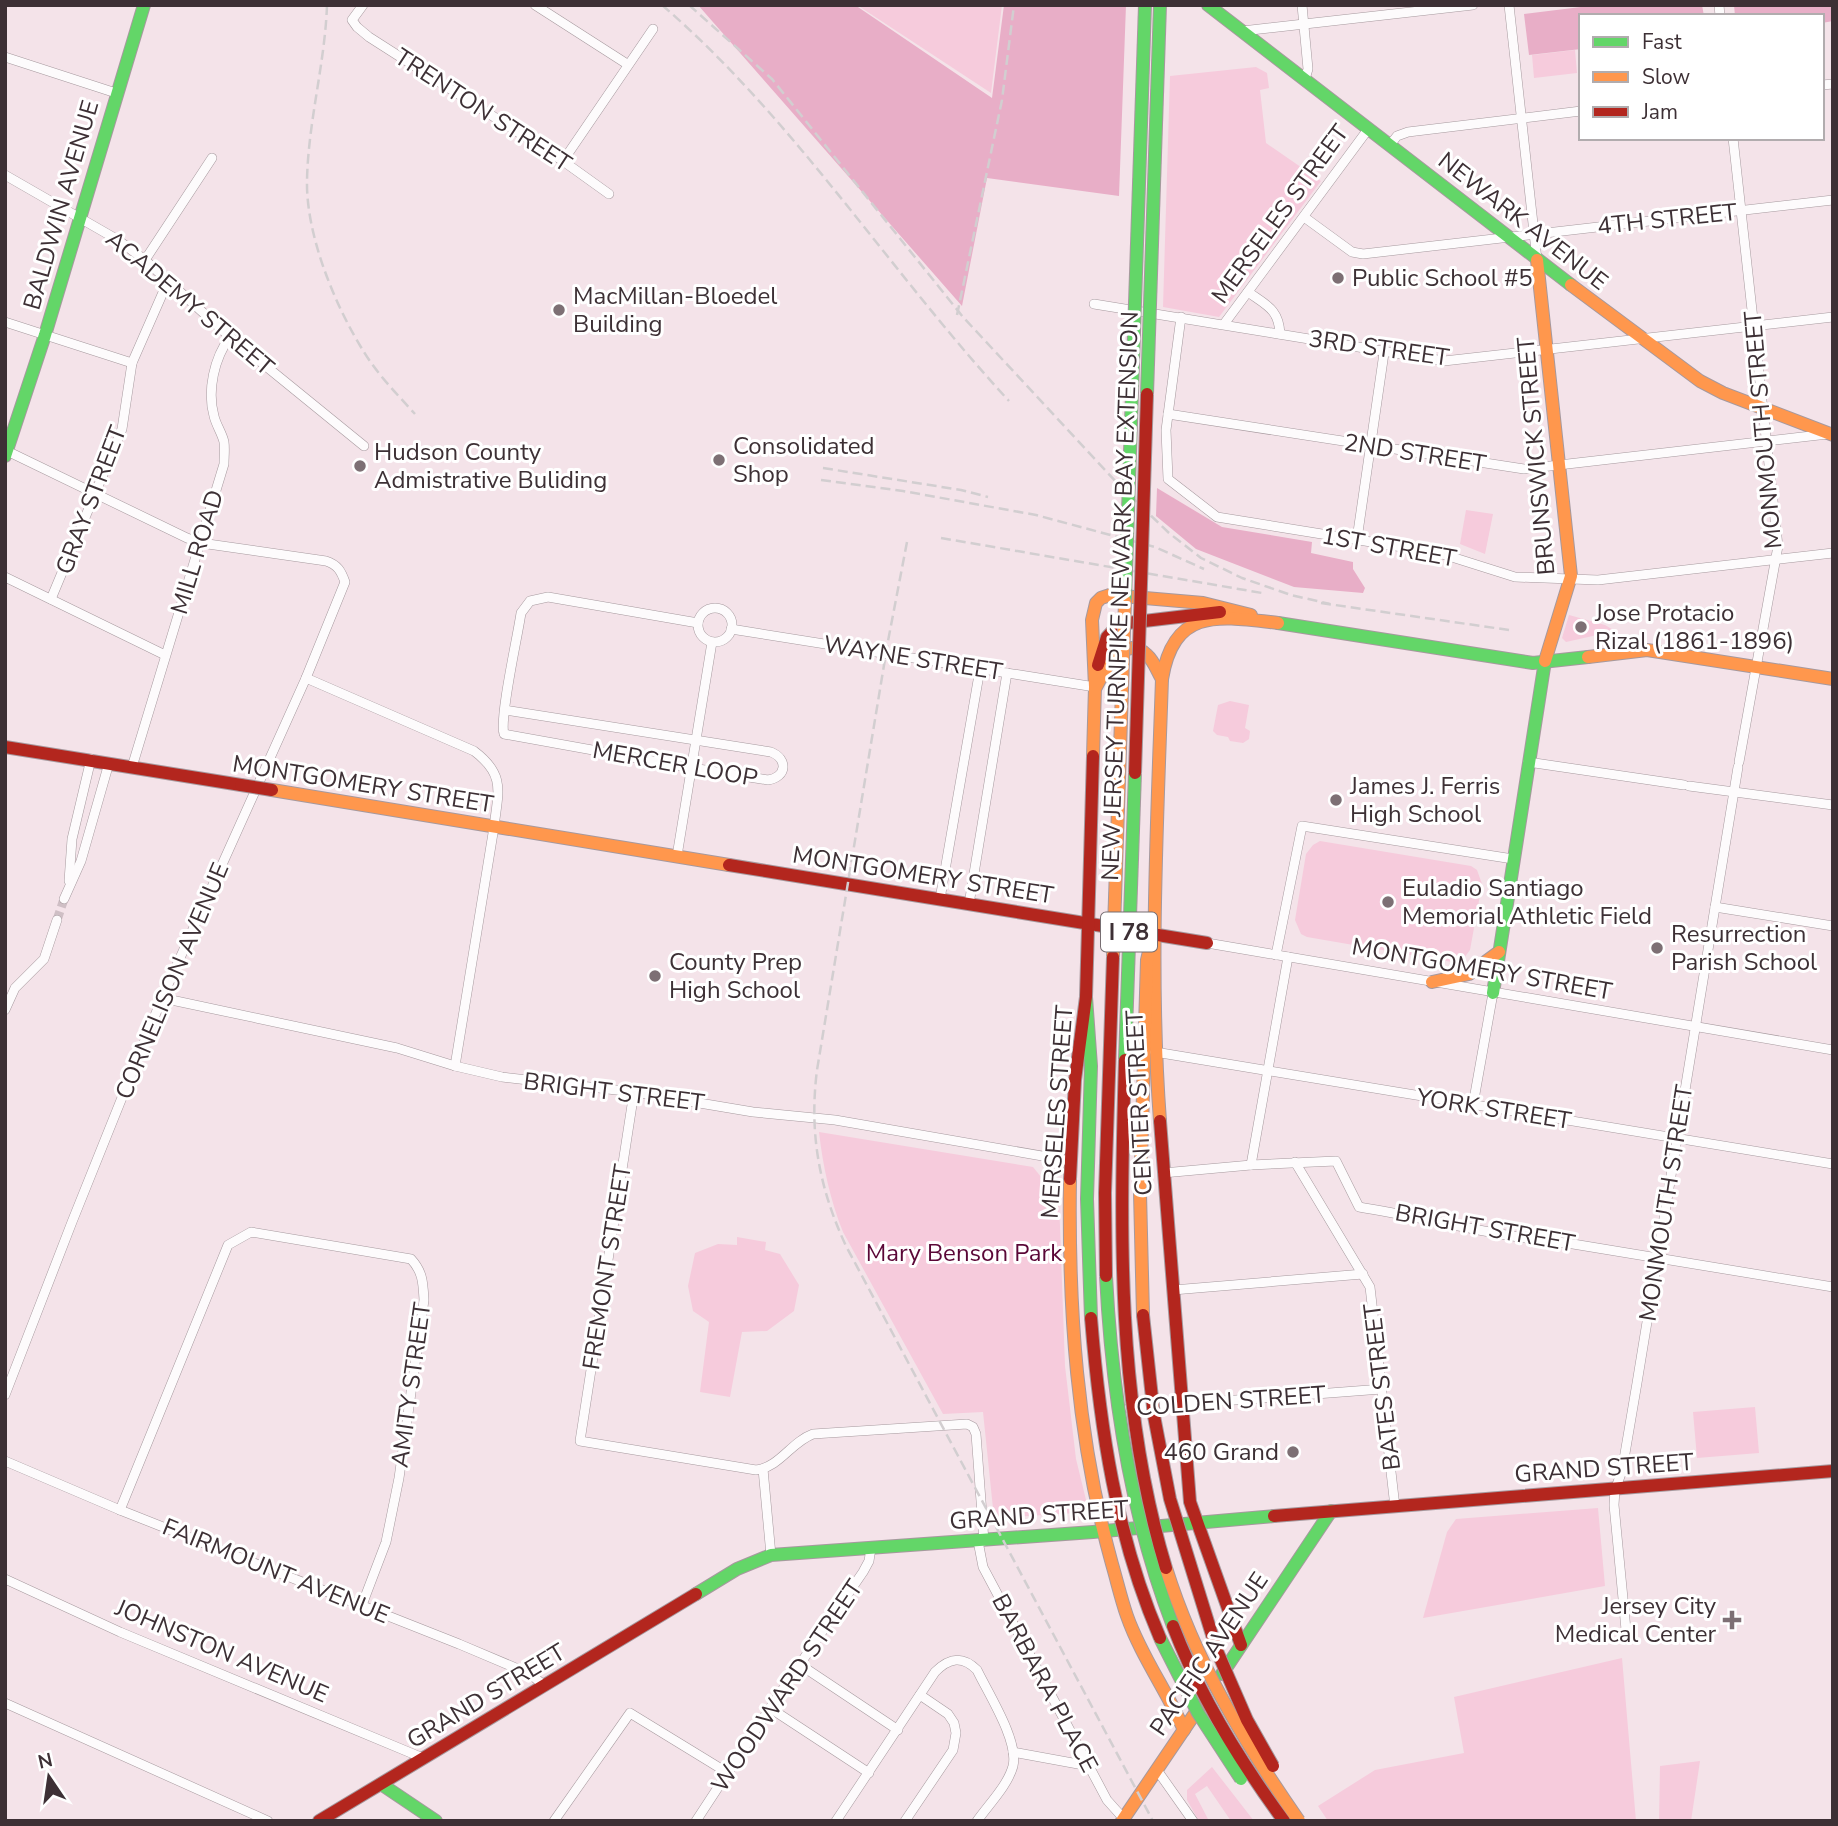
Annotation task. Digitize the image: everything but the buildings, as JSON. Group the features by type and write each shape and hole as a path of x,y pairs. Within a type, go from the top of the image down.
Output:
{"main road":[{"name":"NEW JERSEY TURNPIKE NEWARK BAY EXTENSION","path":"1144,5 1105,1193 1110,1331 1119,1419 1132,1496 1160,1591 1176,1635 1212,1712 1249,1773 1284,1821"},
{"name":"NEW JERSEY TURNPIKE NEWARK BAY EXTENSION","path":"1160,5 1121,1175 1121,1254 1126,1343 1144,1476 1159,1542 1179,1606 1195,1648 1225,1708 1299,1821"},
{"name":"NEWARK AVENUE","path":"1208,5 1537,260 1712,388 1832,435"},
{"name":"BALDWIN AVENUE","path":"6,453 45,335 140,6"},
{"name":"BRUNSWICK STREET","path":"1493,993 1544,663 1570,580 1537,260"},
{"path":"1095,687 1093,613 1101,598 1114,595 1203,603 1277,623 1544,663 1647,650 1833,679"},
{"path":"1095,687 1102,647 1111,631 1119,624 1207,612 1255,616"},
{"name":"CENTER STREET","path":"1241,1645 1190,1502 1155,1052 1153,934 1162,679 1168,649 1177,636 1189,626 1205,621 1224,619 1277,623"},
{"path":"1095,687 1114,656 1126,649 1136,649 1147,655 1162,679"},
{"name":"MERSELES STREET","path":"1095,687 1086,997 1079,1039 1071,1161 1071,1307 1079,1412 1102,1532 1131,1626 1184,1730"},
{"name":"MONTGOMERY STREET","path":"5,747 1207,943"},
{"path":"1153,934 1147,960 1141,1147 1143,1315 1154,1416 1167,1488 1217,1651 1247,1720 1308,1821"},
{"path":"1432,982 1466,978 1484,967 1499,952"},
{"path":"1086,997 1091,1066 1087,1182 1091,1318 1108,1461 1143,1596 1182,1684 1241,1779 1273,1821"},
{"path":"1071,1161 1079,1165 1087,1182"},
{"name":"GRAND STREET","path":"319,1821 737,1569 771,1555 1102,1532 1520,1495 1615,1490 1833,1471"},
{"name":"PACIFIC AVENUE","path":"1123,1820 1331,1511"},
{"path":"381,1784 436,1821"}],"street":[{"name":"TRENTON STREET","path":"363,5 352,20 357,27 609,194"},
{"path":"536,5 627,64"},
{"path":"1302,5 1308,69 1305,79"},
{"path":"1241,31 1473,5"},
{"name":"BRUNSWICK STREET","path":"1509,5 1537,260"},
{"path":"562,161 653,29"},
{"path":"5,57 116,93"},
{"path":"1390,145 1397,136 1408,132 1579,111"},
{"name":"MERSELES STREET","path":"1224,324 1369,128"},
{"name":"MONMOUTH STREET","path":"1627,1640 1614,1505 1615,1490 1622,1470 1738,765 1778,546 1733,140"},
{"path":"145,260 212,158"},
{"name":"ACADEMY STREET","path":"5,175 118,240 145,260 230,337 364,446"},
{"name":"4TH STREET","path":"1304,216 1352,252 1363,254 1833,200"},
{"name":"GRAY STREET","path":"51,599 122,429 132,363 168,281"},
{"path":"1248,292 1277,316 1280,334"},
{"name":"3RD STREET","path":"1094,304 1444,361 1833,317"},
{"name":"MERSELES STREET","path":"1168,476 1166,430 1181,317"},
{"path":"5,322 132,363"},
{"name":"MILL ROAD","path":"132,767 224,464 224,442 213,415 211,390 223,345 230,337"},
{"path":"1357,539 1384,353"},
{"name":"2ND STREET","path":"1168,414 1524,469 1832,435"},
{"path":"6,453 187,538 201,542"},
{"name":"1ST STREET","path":"1168,476 1168,479 1217,517 1447,554 1515,577 1608,580 1833,553"},
{"name":"CORNELISON AVENUE","path":"5,1395 162,998 343,591 345,582 334,563 201,542"},
{"path":"5,577 165,655"},
{"name":"WAYNE STREET","path":"530,601 548,597 698,623 704,613 717,609 729,617 731,629 1095,687"},
{"name":"MERCER LOOP","path":"505,710 771,752 779,756 784,768 778,778 768,780 504,734 502,730 505,710 522,613 530,601"},
{"path":"698,623 702,636 712,642 725,638 731,629"},
{"path":"677,856 712,642"},
{"path":"940,899 979,668"},
{"path":"969,904 1007,673"},
{"path":"306,678 474,751 488,762 499,789 455,1066"},
{"path":"69,886 72,839 91,760"},
{"path":"1528,762 1833,805"},
{"path":"64,899 81,861 109,763"},
{"path":"1276,956 1302,827 1513,859"},
{"path":"1715,907 1833,926"},
{"path":"6,1003 15,988 44,959 57,920"},
{"name":"MONTGOMERY STREET","path":"1207,943 1833,1049"},
{"path":"1251,1165 1288,957"},
{"name":"BRUNSWICK STREET","path":"1473,1105 1493,993"},
{"name":"BRIGHT STREET","path":"162,998 397,1048 455,1066 523,1080 634,1092 753,1112 835,1119 1071,1161"},
{"name":"YORK STREET","path":"1155,1052 1833,1164"},
{"name":"FREMONT STREET","path":"634,1092 580,1441 751,1470 763,1469"},
{"name":"BRIGHT STREET","path":"1163,1173 1336,1161 1359,1208 1422,1217 1537,1240 1833,1287"},
{"name":"BATES STREET","path":"1295,1162 1370,1287 1395,1507"},
{"name":"AMITY STREET","path":"120,1510 228,1245 251,1232 411,1259 423,1278 421,1326 399,1478 384,1552 362,1605"},
{"path":"1173,1290 1363,1273"},
{"name":"COLDEN STREET","path":"1079,1412 1382,1389"},
{"path":"771,1555 763,1469 813,1434 967,1424 973,1427 976,1434 981,1541"},
{"name":"FAIRMOUNT AVENUE","path":"5,1461 120,1510 530,1674 545,1686"},
{"name":"BARBARA PLACE","path":"981,1541 983,1567 1107,1800 1123,1820"},
{"name":"WOODWARD STREET","path":"696,1821 863,1572 869,1561 871,1548"},
{"name":"JOHNSTON AVENUE","path":"5,1579 120,1632 423,1758"},
{"path":"836,1821 935,1672 946,1661 958,1659 968,1662 976,1670 1008,1735 1013,1752 1013,1765 1007,1778 978,1821"},
{"path":"800,1664 898,1730"},
{"path":"905,1821 953,1750 956,1733 948,1714 920,1695"},
{"path":"5,1703 268,1821"},
{"path":"770,1708 869,1773"},
{"path":"554,1821 630,1713 728,1773"},
{"path":"1013,1752 1089,1766"},
{"path":"1157,1770 1193,1821"}],"green space":[{"path":"857,5 1002,5 991,93"},
{"path":"1575,50 1577,73 1534,78 1532,55"},
{"path":"1256,67 1267,73 1269,88 1260,90 1266,143 1321,181 1219,317 1163,307 1170,76"},
{"path":"1466,510 1493,514 1485,554 1460,544"},
{"path":"1569,615 1605,625 1615,631 1566,642 1562,638"},
{"path":"1230,701 1249,705 1245,728 1250,731 1249,739 1243,743 1230,741 1228,737 1217,735 1213,731 1218,705"},
{"name":"Euladio Santiago Memorial Athletic Field","path":"1320,841 1471,866 1477,870 1482,884 1470,950 1464,958 1452,962 1301,934 1295,920 1306,854"},
{"name":"Mary Benson Park","path":"819,1132 1033,1167 1059,1199 1065,1366 1076,1459 1087,1504 1076,1513 994,1518 983,1412 943,1414 843,1232 828,1183"},
{"path":"737,1237 766,1242 765,1250 780,1254 799,1285 794,1311 767,1331 742,1332 730,1397 700,1392 709,1322 693,1311 688,1286 695,1253 718,1244 737,1245"},
{"path":"1755,1407 1759,1453 1697,1458 1693,1412"},
{"path":"1598,1508 1605,1586 1423,1618 1447,1532 1456,1519"},
{"path":"1622,1658 1636,1821 1328,1821 1318,1806 1375,1770 1464,1753 1454,1697"},
{"path":"1700,1761 1691,1821 1659,1821 1660,1766"},
{"path":"1212,1767 1254,1821 1231,1821 1207,1786 1195,1794 1209,1821 1199,1821 1187,1800 1187,1790"}],"shaded area":[{"path":"698,5 855,5 992,98 1004,5 1126,5 1119,196 987,178 962,306"},
{"path":"1597,5 1702,5 1704,14 1579,14 1579,49 1529,55 1524,14"},
{"path":"1734,5 1833,5 1833,21 1824,23 1824,14 1735,14"},
{"path":"1157,488 1222,527 1312,542 1311,553 1353,562 1353,569 1365,588 1363,593 1294,587 1196,549 1156,516"}],"tunnel":[{"path":"57,920 64,899"}],"railway":[{"path":"327,5 308,159 311,224 324,270 353,334 375,369 415,414"},
{"path":"662,5 756,97 965,352 1009,401"},
{"path":"689,5 772,79 963,317 1118,484 1169,533 1201,558 1242,578 1291,595 1330,604"},
{"path":"957,315 1002,100 1014,5"},
{"path":"823,468 961,490 988,497"},
{"path":"821,480 903,491 1036,515 1155,547 1204,569"},
{"path":"941,538 1262,593"},
{"path":"907,542 817,1070 814,1116 818,1160 829,1203 846,1246 1153,1821"},
{"path":"1321,603 1509,630"}],"traffic: fast":[{"path":"5,456 45,335 144,5"},
{"path":"1125,601 1145,5"},
{"path":"1147,394 1160,5"},
{"path":"1208,5 1571,285"},
{"path":"1278,623 1533,663 1588,657"},
{"path":"1493,993 1545,661"},
{"path":"1125,1060 1135,773"},
{"path":"1086,997 1091,1066 1087,1199 1091,1318"},
{"path":"1106,1276 1118,1410 1134,1498 1158,1584 1173,1626"},
{"path":"1222,1674 1331,1511"},
{"path":"696,1594 737,1569 771,1555 1274,1516"},
{"path":"1160,1638 1198,1713 1241,1779"},
{"path":"381,1784 436,1821"}],"traffic: slow":[{"path":"1537,260 1571,576 1545,661"},
{"path":"1571,285 1700,381 1723,393 1833,435"},
{"path":"1093,756 1095,687 1092,620 1096,603 1101,598 1110,595 1203,603 1251,615"},
{"path":"1113,957 1125,601"},
{"path":"1160,1121 1154,955 1162,679 1168,656 1177,639 1188,628 1202,621 1237,619 1278,623"},
{"path":"1096,687 1116,656 1131,648 1139,649 1147,655 1162,679"},
{"path":"1588,657 1647,650 1833,679"},
{"path":"272,790 729,865"},
{"path":"1143,1315 1140,1193 1147,960 1153,934"},
{"path":"1432,982 1469,974 1499,952"},
{"path":"1070,1179 1073,1325 1090,1469 1127,1616 1184,1730"},
{"path":"1166,1568 1206,1668 1240,1731 1299,1821"},
{"path":"1122,1821 1200,1706"}],"traffic: jam":[{"path":"1135,773 1147,394"},
{"path":"1098,665 1107,637 1119,624 1220,612"},
{"path":"5,747 241,785"},
{"path":"1070,1179 1075,1080 1086,997 1093,756"},
{"path":"241,785 272,790"},
{"path":"729,865 1207,943"},
{"path":"1106,1276 1105,1193 1113,957"},
{"path":"1125,1060 1122,1188 1125,1316 1130,1380 1150,1506 1166,1568"},
{"path":"1160,1121 1190,1502 1241,1645"},
{"path":"1143,1315 1154,1416 1170,1499 1217,1651 1247,1720 1273,1766"},
{"path":"1091,1318 1099,1400 1112,1481 1132,1560 1160,1638"},
{"path":"1274,1516 1833,1471"},
{"path":"319,1821 696,1594"},
{"path":"1173,1626 1208,1703 1251,1775 1284,1821"}],"place":[{"name":"Public School #5","path":"1338,278"},
{"name":"MacMillan-Bloedel Building","path":"559,310"},
{"name":"Consolidated Shop","path":"719,460"},
{"name":"Hudson County Admistrative Buliding","path":"360,466"},
{"name":"Jose Protacio Rizal (1861-1896)","path":"1581,627"},
{"name":"James J. Ferris High School","path":"1336,800"},
{"name":"Euladio Santiago Memorial Athletic Field","path":"1388,902"},
{"name":"Resurrection Parish School","path":"1657,948"},
{"name":"County Prep High School","path":"655,976"},
{"name":"460 Grand","path":"1293,1452"},
{"name":"Jersey City Medical Center","path":"1732,1620"}]}
